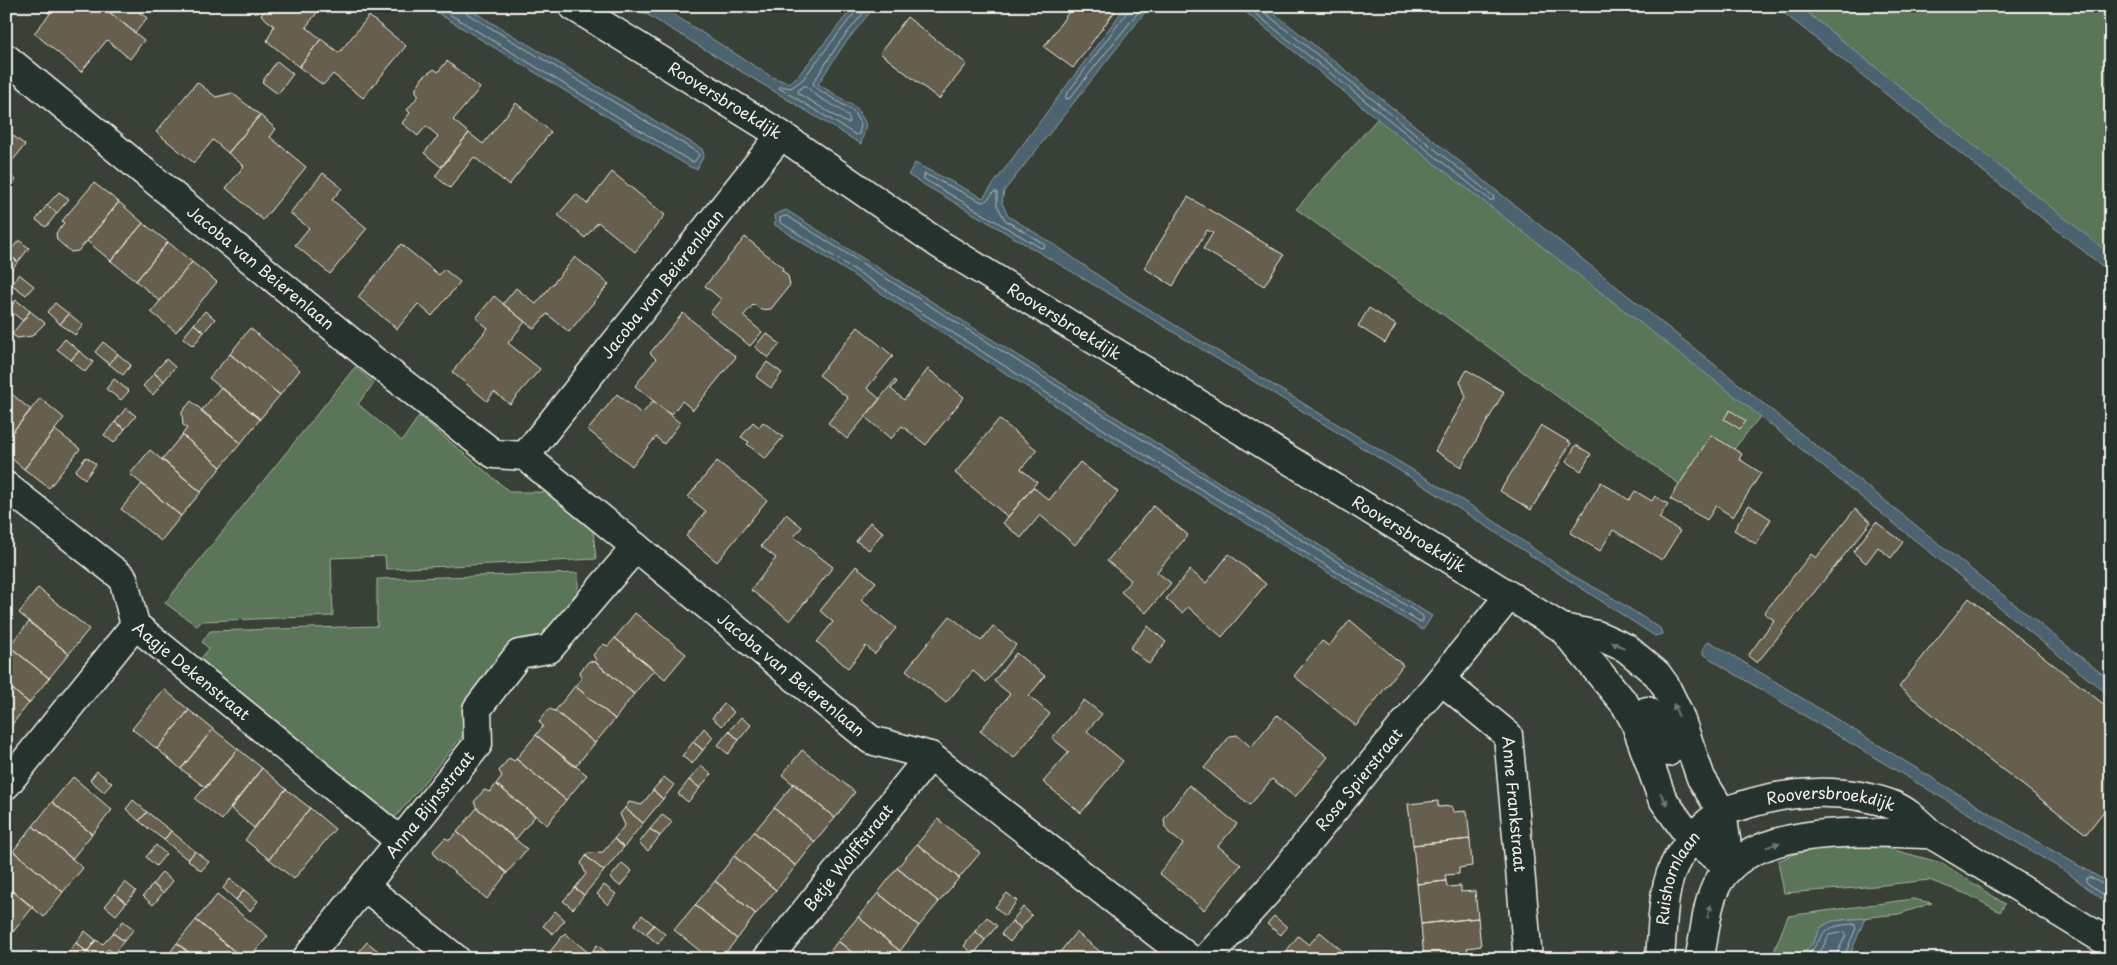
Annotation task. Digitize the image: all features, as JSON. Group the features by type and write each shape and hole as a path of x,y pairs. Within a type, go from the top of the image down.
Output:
{"street":[{"name":"Rooversbroekdijk","path":"573,6 781,135 939,244 1562,628 1625,704 1635,722 1662,798 1691,839 1730,867"},
{"name":"Jacoba van Beierenlaan","path":"6,58 373,360 494,454 525,456 871,740 930,756 1190,959"},
{"name":"Jacoba van Beierenlaan","path":"525,456 781,135"},
{"name":"Aagje Dekenstraat","path":"6,486 122,578 135,625 400,841"},
{"name":"Anna Bijnsstraat","path":"306,959 478,744 477,710 519,654 549,650 636,547"},
{"name":"Rosa Spierstraat","path":"1206,959 1267,892 1509,596"},
{"path":"6,785 135,625"},
{"name":"Rooversbroekdijk","path":"1562,628 1597,635 1626,648 1657,674 1665,685 1678,712 1701,778 1722,812 1730,867"},
{"name":"Anne Frankstraat","path":"1442,680 1508,736 1528,959"},
{"path":"1648,711 1668,752"},
{"name":"Betje Wolffstraat","path":"767,959 930,756"},
{"name":"Rooversbroekdijk","path":"1722,812 1780,795 1854,795 1895,806 1906,812 1931,834 2111,944"},
{"name":"Ruishornlaan","path":"1660,959 1667,885 1677,860 1691,839 1722,812"},
{"name":"Rooversbroekdijk","path":"1730,867 1751,854 1793,838 1832,832 1931,834"},
{"name":"Ruishornlaan","path":"1699,959 1713,896 1719,882 1730,867"},
{"path":"364,886 456,959"}],"green space":[{"path":"1793,6 2111,6 2111,260"},
{"path":"1388,107 1767,408 1696,496 1296,209"},
{"path":"355,367 374,383 358,404 402,441 419,416 510,492 547,492 593,530 596,559 386,569 385,556 331,558 333,616 202,621 197,626 165,603"},
{"path":"578,573 578,591 535,648 389,825 193,667 209,649 202,642 210,631 377,626 377,579"},
{"path":"1836,845 1879,846 1942,863 2005,904 2000,912 1969,895 1929,880 1784,893 1778,861 1804,850"},
{"path":"1913,899 1932,903 1899,914 1833,921 1821,927 1813,943 1797,959 1771,959 1788,916"}],"water":[{"path":"426,6 464,6 702,149 704,155 697,169 690,167"},
{"path":"633,6 660,6 772,77 789,83 798,76 854,6 875,6 843,46 818,84 857,108 866,124 861,144"},
{"path":"1126,6 1150,6 1004,191 1002,203 1008,216 1055,245 1129,297 1478,510 1570,574 1608,595 1660,628 1662,634 1655,636 1418,482 1162,325 908,175 915,163 983,198"},
{"path":"1238,6 1265,6 2111,681 2111,697 1741,401 1390,129"},
{"path":"1775,6 1799,6 2111,255 2111,273"},
{"path":"786,210 1432,616 1423,630 1114,443 775,225 774,215"},
{"path":"1709,641 2022,833 2111,884 2111,906 2068,873 1703,654 1703,648"},
{"path":"1865,918 1852,950 1846,959 1797,959 1813,943 1821,927 1833,921"}],"building":[{"path":"52,6 102,6 144,40 130,59 107,40 81,72 34,33 50,14 47,12"},
{"path":"104,6 146,6 140,13 147,18 135,33"},
{"path":"268,6 322,6 306,27 321,39 299,67 267,41 274,26 261,15"},
{"path":"1073,6 1109,6 1115,11 1073,68 1044,47"},
{"path":"369,16 406,46 363,98 333,74 323,85 299,67 321,39 339,53"},
{"path":"907,17 967,64 939,99 880,53"},
{"path":"277,61 293,74 278,94 262,82"},
{"path":"447,61 480,88 453,120 469,133 441,167 424,153 438,136 426,126 418,136 402,123 410,113 407,110 419,95 416,92 416,88 423,77 434,69 438,72"},
{"path":"197,82 216,97 232,93 260,115 228,153 213,140 194,163 156,132"},
{"path":"516,103 551,132 509,185 474,157 450,188 435,176 469,133 483,144"},
{"path":"260,115 276,129 270,137 306,167 263,220 226,188 244,166 228,153"},
{"path":"6,130 25,145 6,169"},
{"path":"6,172 16,180 6,191"},
{"path":"612,172 665,215 635,252 598,222 585,238 558,215 576,194 587,204"},
{"path":"323,173 342,188 332,200 367,228 330,274 295,245 309,228 290,213"},
{"path":"94,183 119,202 78,251 71,252 57,240 56,233 64,223 62,221"},
{"path":"59,192 69,199 57,213 47,205"},
{"path":"1188,197 1284,255 1264,286 1203,249 1213,233 1207,230 1173,286 1144,268"},
{"path":"119,202 143,223 111,261 87,241"},
{"path":"47,205 57,213 46,227 36,220"},
{"path":"143,223 168,242 136,281 111,261"},
{"path":"745,237 783,268 782,270 788,276 790,285 771,309 761,310 754,304 743,316 762,332 750,346 710,313 721,299 705,286"},
{"path":"19,240 29,248 18,262 8,254"},
{"path":"168,242 192,262 160,301 136,281"},
{"path":"401,244 439,275 444,269 460,282 432,316 418,304 397,329 358,297"},
{"path":"8,254 18,262 6,276 6,256"},
{"path":"575,257 609,284 569,332 547,314 534,329 503,304 516,288 536,304"},
{"path":"192,262 217,282 176,332 151,312"},
{"path":"19,274 34,286 26,295 11,284"},
{"path":"494,296 525,322 508,343 540,369 510,404 494,392 487,401 452,372 488,328 476,318"},
{"path":"16,300 30,311 23,321 9,310"},
{"path":"55,303 69,314 60,324 47,312"},
{"path":"1369,308 1396,325 1385,343 1358,326"},
{"path":"30,311 45,323 32,336 17,338 12,334"},
{"path":"205,311 215,319 204,332 194,324"},
{"path":"683,313 736,357 693,410 682,401 671,415 635,386 656,359 650,353"},
{"path":"69,314 83,325 75,335 60,324"},
{"path":"194,324 204,332 193,346 183,338"},
{"path":"858,327 893,356 867,388 880,399 847,439 828,423 848,398 819,375"},
{"path":"250,328 300,370 280,395 230,354"},
{"path":"766,333 780,344 768,358 755,347"},
{"path":"65,339 79,351 71,360 57,349"},
{"path":"103,342 118,354 109,364 95,352"},
{"path":"79,351 93,362 85,372 71,360"},
{"path":"118,354 131,365 123,375 109,364"},
{"path":"230,354 280,395 260,419 209,378"},
{"path":"166,359 175,367 164,381 154,373"},
{"path":"767,362 782,373 771,388 756,377"},
{"path":"928,369 964,397 926,445 902,426 891,439 865,417 895,380 897,382 891,389 904,400"},
{"path":"1467,370 1504,392 1461,467 1435,451 1466,397 1460,381"},
{"path":"154,373 164,381 153,395 143,386"},
{"path":"114,379 129,391 121,400 106,389"},
{"path":"221,387 260,419 241,443 201,411"},
{"path":"6,390 31,410 6,440"},
{"path":"617,394 642,414 653,401 680,423 664,444 656,437 632,466 588,430"},
{"path":"40,398 64,418 24,469 6,454 6,440"},
{"path":"191,401 241,443 221,467 182,435 187,428 183,425 182,412"},
{"path":"126,408 136,416 125,429 115,422"},
{"path":"1730,410 1746,421 1740,429 1724,419"},
{"path":"999,419 1037,450 1021,469 1037,482 1008,517 955,473"},
{"path":"115,422 125,429 114,443 104,435"},
{"path":"753,422 759,427 763,422 783,437 765,459 747,444 749,442 741,437"},
{"path":"1541,425 1571,443 1531,510 1500,491"},
{"path":"55,430 80,449 49,488 24,469"},
{"path":"182,435 221,467 201,492 162,459"},
{"path":"1711,435 1742,454 1739,459 1761,473 1733,517 1716,506 1707,520 1670,499"},
{"path":"1576,445 1591,454 1581,471 1566,461"},
{"path":"150,450 201,492 181,516 130,474"},
{"path":"86,457 96,464 85,479 75,471"},
{"path":"717,461 767,500 717,562 686,536 706,511 688,497"},
{"path":"1080,462 1118,492 1075,545 1040,515 1021,538 1003,523 1033,487 1049,500"},
{"path":"1601,482 1629,500 1635,491 1652,501 1655,496 1668,504 1659,518 1680,531 1662,560 1613,530 1600,551 1570,533"},
{"path":"142,484 181,516 161,541 121,509"},
{"path":"1749,505 1771,519 1756,544 1734,530"},
{"path":"1153,506 1188,535 1157,572 1171,583 1146,613 1121,592 1131,580 1107,561"},
{"path":"1855,509 1871,522 1757,663 1748,656 1774,620 1764,613 1811,554 1816,558"},
{"path":"786,514 802,527 794,537 833,567 790,621 751,590 776,558 761,546"},
{"path":"870,522 883,532 869,550 856,541"},
{"path":"1876,522 1903,542 1891,558 1878,547 1866,563 1853,552"},
{"path":"1229,554 1266,584 1222,637 1188,607 1182,613 1166,599 1190,570 1206,583"},
{"path":"856,566 876,582 861,600 896,628 875,654 866,646 848,668 817,642 833,622 820,611"},
{"path":"38,588 89,629 69,654 19,613"},
{"path":"1969,598 2111,710 2111,802 2086,834 1955,733 1899,687"},
{"path":"635,613 686,654 665,679 615,638"},
{"path":"950,616 981,641 993,626 1016,645 986,682 973,671 946,703 906,670"},
{"path":"1350,620 1403,665 1356,726 1294,676 1322,641 1329,646"},
{"path":"29,622 69,654 49,678 9,646"},
{"path":"1148,626 1166,642 1149,664 1130,648"},
{"path":"615,638 654,670 634,694 595,662 596,660 593,655 603,644 608,646"},
{"path":"6,644 49,678 29,703 6,684"},
{"path":"1016,653 1045,676 1029,696 1050,714 1014,758 980,731 1010,694 994,681"},
{"path":"589,661 595,662 634,694 615,719 575,686 582,678 579,673"},
{"path":"6,684 29,703 10,727 6,724"},
{"path":"575,686 615,719 595,743 555,711"},
{"path":"164,689 189,710 157,749 132,729"},
{"path":"1084,700 1102,714 1087,731 1123,761 1081,813 1043,782 1069,752 1052,738"},
{"path":"724,704 734,712 722,726 712,718"},
{"path":"549,709 555,711 595,743 575,767 536,735 543,726 539,721"},
{"path":"189,710 213,729 181,769 157,749"},
{"path":"1277,715 1328,757 1295,797 1272,779 1250,805 1204,768 1230,736 1237,735 1251,747"},
{"path":"741,717 751,725 739,740 729,731"},
{"path":"704,728 713,737 703,750 693,742"},
{"path":"213,729 238,749 206,788 181,769"},
{"path":"729,731 739,740 728,754 718,745"},
{"path":"536,735 587,775 566,800 516,759"},
{"path":"693,742 703,750 692,764 682,756"},
{"path":"238,749 262,768 222,820 195,799"},
{"path":"802,750 855,792 835,818 782,775"},
{"path":"509,758 514,761 516,759 566,800 547,825 496,784 502,776 499,771"},
{"path":"701,766 711,774 700,788 689,780"},
{"path":"262,768 286,789 254,828 230,808"},
{"path":"97,771 112,783 104,792 90,780"},
{"path":"73,777 112,810 92,834 52,802"},
{"path":"664,777 674,785 663,799 653,790"},
{"path":"689,780 700,788 688,802 678,794"},
{"path":"794,783 835,818 815,842 774,808"},
{"path":"496,784 535,816 516,839 477,808 474,802 484,790 490,792"},
{"path":"1189,785 1237,824 1218,846 1241,865 1204,910 1159,873 1183,844 1169,833 1165,827 1164,819"},
{"path":"286,789 310,808 269,859 245,840"},
{"path":"653,790 663,799 643,823 625,808 629,802 642,805"},
{"path":"133,800 147,812 139,821 126,809"},
{"path":"1438,801 1438,807 1452,806 1453,812 1467,811 1470,839 1413,845 1408,804"},
{"path":"52,802 92,834 72,859 33,826"},
{"path":"310,808 335,829 294,879 269,859"},
{"path":"477,808 527,849 507,873 457,832"},
{"path":"625,808 643,823 624,847 614,839 625,825 620,814"},
{"path":"774,808 815,842 796,866 754,832"},
{"path":"147,812 171,831 164,840 139,821"},
{"path":"662,815 672,822 660,836 650,829"},
{"path":"938,819 980,853 959,878 917,844"},
{"path":"33,826 83,868 63,892 13,851"},
{"path":"650,829 660,836 648,851 639,843"},
{"path":"171,831 195,851 188,860 164,840"},
{"path":"457,832 507,873 487,899 436,857 433,851 445,838 450,840"},
{"path":"754,832 796,866 776,890 734,856"},
{"path":"614,839 624,847 604,871 586,856 588,853 603,852"},
{"path":"1470,839 1472,866 1459,868 1459,874 1445,875 1446,881 1417,884 1413,845"},
{"path":"917,844 959,878 939,902 897,868"},
{"path":"156,845 166,854 156,866 146,857"},
{"path":"13,851 63,892 44,917 6,886 6,859"},
{"path":"195,851 209,862 201,871 188,860"},
{"path":"586,856 604,871 584,895 575,888 586,874 581,863"},
{"path":"734,856 776,890 756,914 715,881"},
{"path":"622,863 632,871 620,886 610,878"},
{"path":"897,868 939,902 919,926 878,893"},
{"path":"162,872 173,881 163,893 153,884"},
{"path":"230,879 244,890 236,900 223,888"},
{"path":"715,881 756,914 737,939 695,905"},
{"path":"1446,881 1447,887 1461,886 1461,892 1475,891 1478,918 1421,924 1417,884"},
{"path":"125,882 136,891 126,903 115,894"},
{"path":"153,884 163,893 153,905 143,896"},
{"path":"604,885 616,894 608,905 597,894"},
{"path":"6,886 33,907 13,932 6,926"},
{"path":"575,888 584,895 573,909 563,901"},
{"path":"244,890 258,901 250,911 236,900"},
{"path":"878,893 919,926 900,951 858,917"},
{"path":"1007,893 1017,901 1005,916 995,907"},
{"path":"115,894 126,903 116,915 105,906"},
{"path":"217,895 268,936 249,959 244,959 196,920"},
{"path":"695,905 737,939 720,959 710,959 674,930"},
{"path":"1023,907 1032,915 1021,928 1012,921"},
{"path":"555,911 565,920 553,934 543,926"},
{"path":"642,915 654,925 646,934 634,925"},
{"path":"1274,916 1287,927 1281,935 1267,924"},
{"path":"858,917 900,951 893,959 860,959 838,941"},
{"path":"987,917 997,926 985,940 975,931"},
{"path":"1478,918 1481,946 1467,948 1468,953 1454,955 1454,959 1424,959 1421,924"},
{"path":"196,920 244,959 194,959 177,943"},
{"path":"123,921 134,929 124,941 113,933"},
{"path":"1012,921 1021,928 1010,942 1001,934"},
{"path":"654,925 665,934 658,944 646,934"},
{"path":"6,926 13,932 6,940"},
{"path":"85,931 96,940 87,952 76,943"},
{"path":"975,931 985,940 974,954 964,946"},
{"path":"1076,932 1109,959 1058,959 1056,957"},
{"path":"1320,932 1346,954 1343,959 1280,959 1298,936 1309,945"},
{"path":"113,933 124,941 114,953 108,949 100,959 96,959 87,952 96,940 103,944"},
{"path":"565,933 590,954 586,959 544,959"},
{"path":"838,941 860,959 824,959"},
{"path":"367,942 388,959 353,959"},
{"path":"76,943 87,952 81,959 71,959 65,954"},
{"path":"177,943 189,952 194,959 165,959"},
{"path":"597,945 614,959 586,959"},
{"path":"87,952 96,959 81,959"}]}
